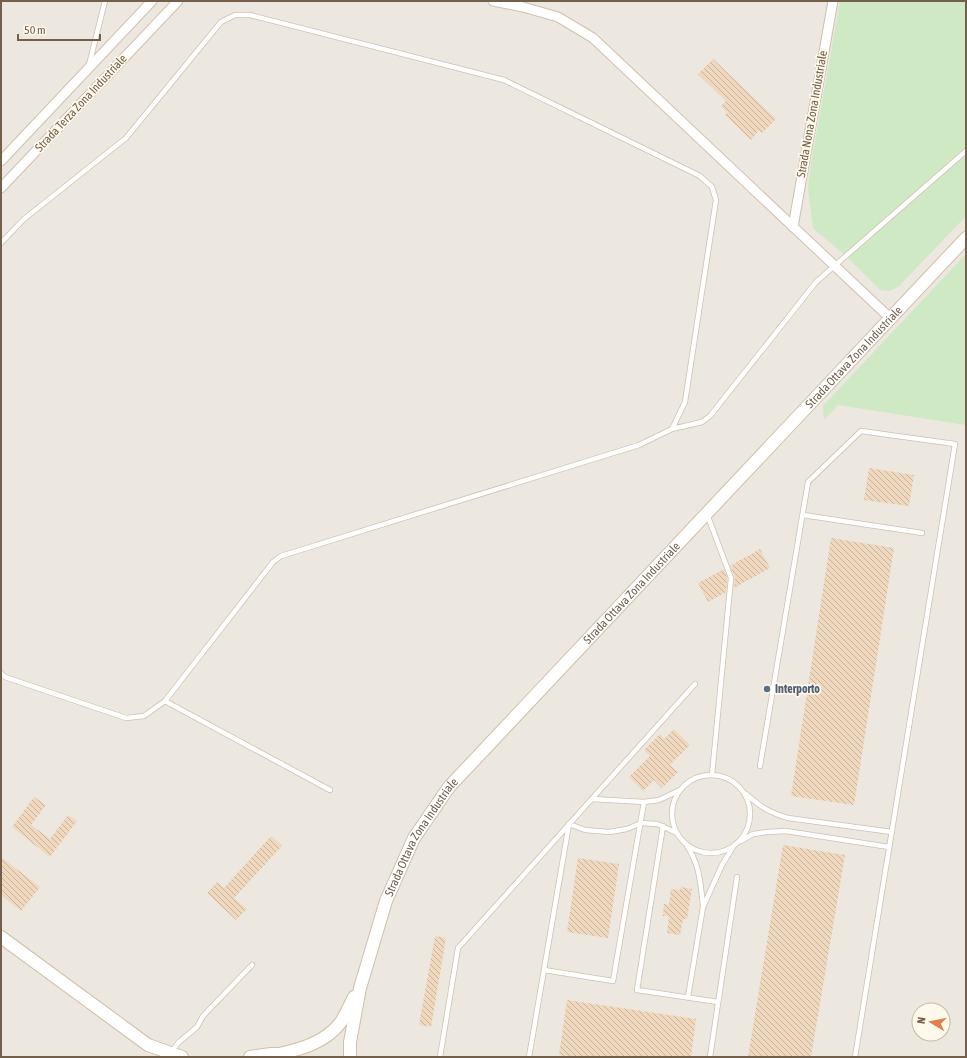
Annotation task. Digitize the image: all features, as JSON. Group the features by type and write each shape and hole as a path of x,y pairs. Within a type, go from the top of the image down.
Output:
{"main road":[{"name":"Strada Ottava Zona Industriale","path":"360,988 386,901 414,838 449,788 966,238"},
{"path":"1,937 148,1045 182,1057"},
{"path":"250,1057 279,1054 302,1049 324,1038 340,1022 360,988"},
{"path":"350,1057 350,1042 360,988"},
{"path":"148,1045 157,1057"},
{"path":"279,1054 301,1057"}],"street":[{"name":"Strada Terza Zona Industriale","path":"1,161 152,1"},
{"name":"Strada Terza Zona Industriale","path":"1,188 178,1"},
{"path":"493,1 523,6 558,17 593,38 890,318"},
{"name":"Strada Nona Zona Industriale","path":"793,227 833,1"}],"lane":[{"path":"89,68 105,1"},
{"path":"1,243 24,219 126,138 221,22 235,14 250,15 504,80 700,176 712,187 716,200 685,402 672,429"},
{"path":"1,673 5,677 126,718 144,716 165,701 273,562 281,556 640,445 672,429 702,422 710,416 816,282 966,151"},
{"path":"760,766 808,482 861,431 955,444 855,1057"},
{"path":"706,513 730,578 712,775"},
{"path":"803,515 922,533"},
{"path":"440,1057 458,948 695,684"},
{"path":"165,701 330,790"},
{"path":"592,799 644,802 659,800 680,790 689,782 700,776 712,775 726,777 737,784 745,794 760,807 771,813 788,818 892,832"},
{"path":"680,790 672,811 673,822 677,833 695,858 699,873 703,907"},
{"path":"740,841 747,831 750,818 750,806 745,794"},
{"path":"544,970 613,982 644,802"},
{"path":"569,824 585,830 609,832 627,829 641,823 657,824 677,833"},
{"path":"529,1057 569,824"},
{"path":"663,826 637,990 718,1002"},
{"path":"685,843 693,849 714,853 733,847 740,841 753,834 786,831 890,847"},
{"path":"688,998 703,907 722,865 733,847"},
{"path":"710,1057 737,877"},
{"path":"170,1053 179,1042 197,1027 203,1016 252,965"}],"shaded area":[{"path":"1,1 966,1 966,1057 1,1057"}],"green space":[{"path":"840,1 966,1 966,216 899,286 890,291 880,290 846,256 813,228 808,188 810,169"},
{"path":"966,254 966,425 838,405 824,420 823,406"}],"building":[{"path":"713,59 776,119 762,133 759,130 751,140 725,115 727,113 721,106 726,101 698,74"},
{"path":"869,468 914,475 909,506 864,500"},
{"path":"831,538 894,548 854,805 791,796"},
{"path":"760,549 770,568 734,588 735,577 730,566"},
{"path":"724,569 727,578 726,592 708,602 698,583"},
{"path":"674,729 690,745 670,765 678,772 662,788 654,780 643,791 629,777 650,756 644,750 660,734 664,739"},
{"path":"34,797 46,805 31,825 50,839 68,815 77,821 50,857 12,827"},
{"path":"271,836 282,846 234,898 247,909 236,920 207,893 217,882 224,888"},
{"path":"783,845 845,855 811,1057 748,1057"},
{"path":"1,857 40,887 21,911 1,895"},
{"path":"578,858 619,864 608,938 567,932"},
{"path":"681,887 692,889 687,919 683,919 680,935 667,933 669,916 663,916 664,904 669,905 671,889 680,890"},
{"path":"435,936 446,938 431,1027 419,1025"},
{"path":"567,1000 696,1019 691,1057 572,1057 559,1055"}],"place":[{"name":"Interporto","path":"767,689"}]}
